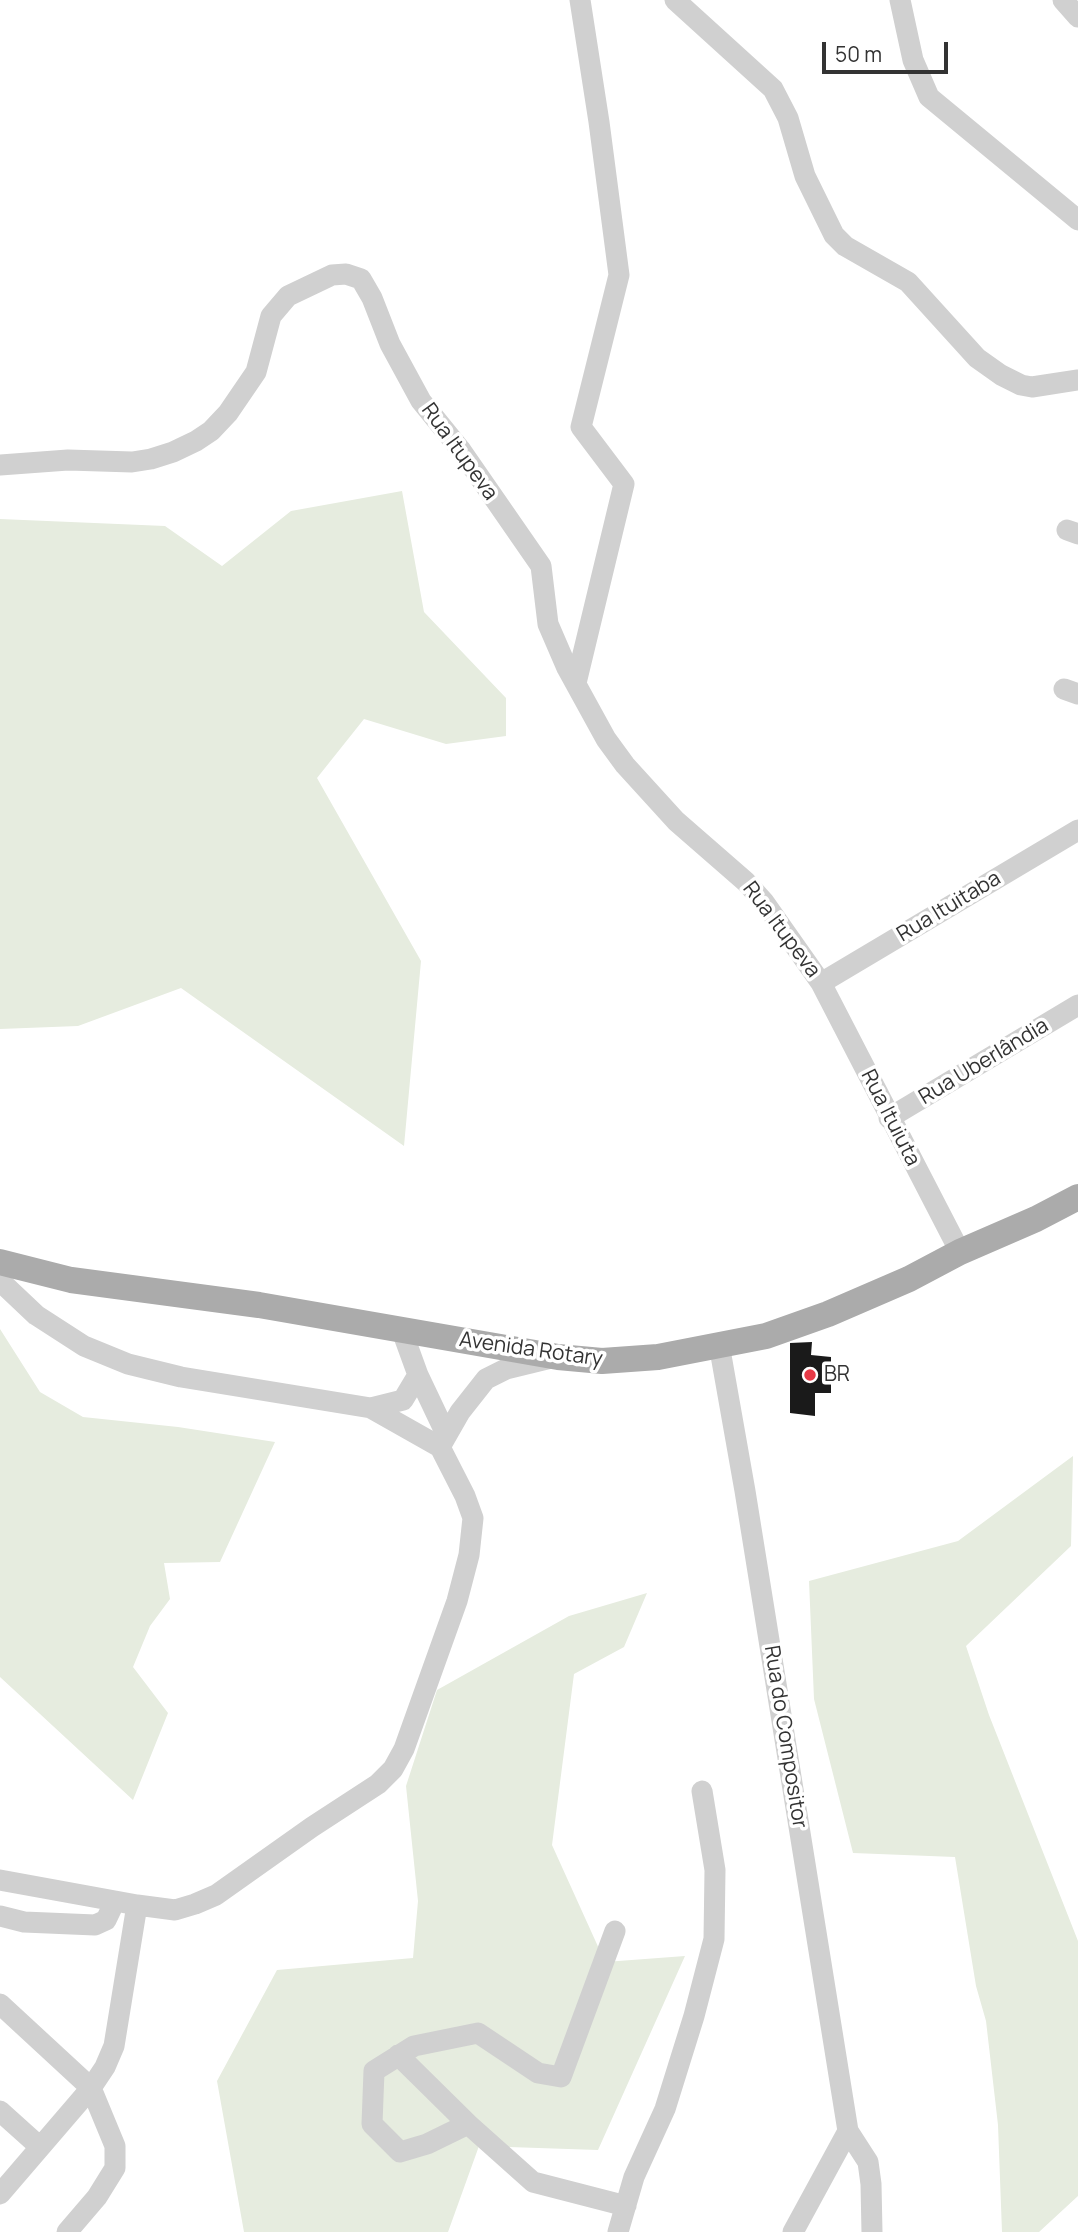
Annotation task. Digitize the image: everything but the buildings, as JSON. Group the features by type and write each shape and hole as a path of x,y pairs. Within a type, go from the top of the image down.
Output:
{"main road":[{"name":"Avenida Rotary","path":"0,1262 71,1280 258,1305 558,1357 602,1361 659,1357 766,1336 828,1314 909,1279 1078,1197"}],"street":[{"path":"576,683 624,484 581,427 619,275 580,0"},
{"path":"675,0 773,89 788,118 805,176 834,235 845,246 908,282 977,358 1001,375 1021,385 1032,387 1078,380"},
{"path":"900,0 913,61 929,97 1078,220"},
{"path":"1063,0 1078,17"},
{"name":"Rua Itupeva","path":"0,465 68,460 151,460 196,441 229,413 256,372 271,316 288,296 332,275 346,274 361,279 372,298 390,344 421,401 460,449 541,566 548,624 606,739 625,765 676,821 746,882 764,902 821,984"},
{"name":"Rua Ituitaba","path":"821,984 1078,830"},
{"name":"Rua Ituiuta","path":"821,984 960,1252"},
{"name":"Rua Uberlândia","path":"889,1118 1078,1005"},
{"path":"0,1281 36,1315 75,1340 128,1364 181,1377 371,1408 443,1441"},
{"path":"0,1880 175,1910 195,1905 216,1895 378,1784 393,1769 404,1749 457,1601 469,1555 473,1518 402,1331"},
{"name":"Rua do Compositor","path":"719,1344 848,2131"},
{"path":"443,1441 486,1379 506,1369 558,1357"},
{"path":"371,1408 403,1400 418,1375"},
{"path":"618,2232 634,2177 665,2109 694,2016 714,1939 715,1870 702,1791"},
{"path":"0,1916 24,1922 95,1925 106,1920 115,1901"},
{"path":"0,2193 105,2067 114,2046 137,1905"},
{"path":"468,2124 427,2144 400,2152 372,2124 374,2071 414,2046 478,2033 538,2073 561,2077 615,1931"},
{"path":"0,2004 90,2088 114,2146 115,2168 97,2197 67,2232"},
{"path":"398,2055 468,2124 533,2182 626,2206"},
{"path":"0,2111 40,2147"},
{"path":"793,2232 848,2131 868,2162 872,2232"}],"shaded area":[{"path":"402,491 424,612 506,698 506,736 446,744 364,719 317,778 421,961 404,1146 181,988 78,1026 0,1029 0,519 165,526 222,566 291,511"},
{"path":"0,1329 40,1392 83,1417 178,1427 275,1442 220,1562 164,1563 170,1599 150,1626 133,1667 168,1713 133,1800 0,1677"},
{"path":"1073,1456 1071,1546 966,1646 989,1715 1078,1941 1078,2196 1039,2232 1002,2232 998,2125 986,2021 976,1986 955,1857 853,1853 814,1699 809,1581 958,1541"},
{"path":"647,1593 624,1647 574,1674 552,1845 605,1962 685,1956 598,2150 479,2146 448,2232 244,2232 217,2081 277,1970 413,1958 418,1901 406,1786 437,1690 569,1616"}],"place":[{"name":"BR","path":"810,1375"}]}
